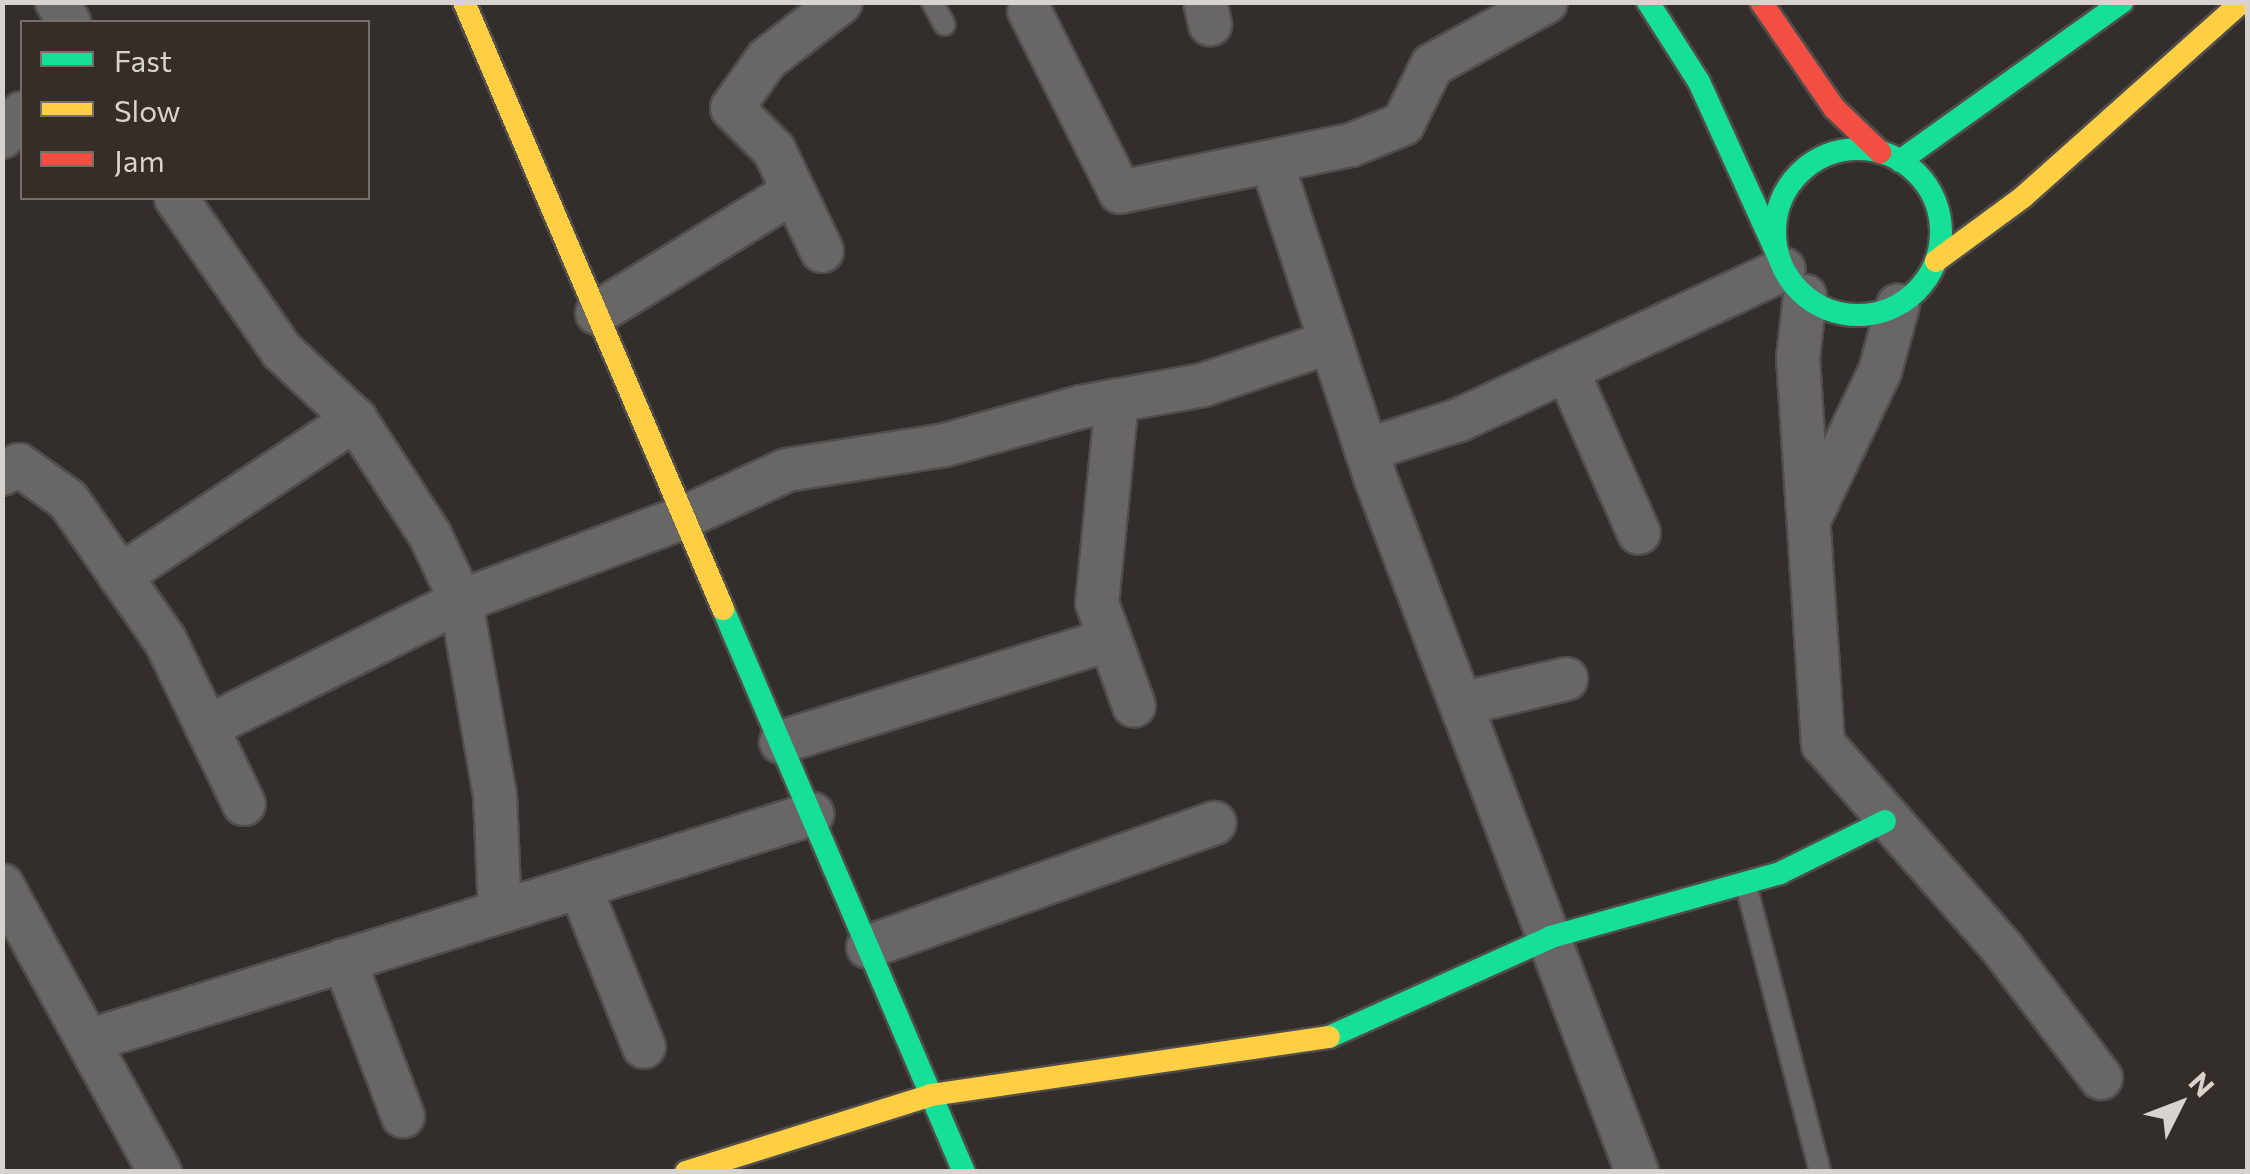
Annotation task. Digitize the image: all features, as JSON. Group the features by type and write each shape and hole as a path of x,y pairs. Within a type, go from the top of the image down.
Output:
{"street":[{"path":"464,2 964,1172"},
{"path":"822,252 790,193 774,150 732,108 767,58 841,2"},
{"path":"1029,10 1120,192 1352,146 1402,124 1432,65 1546,2"},
{"path":"1648,2 1699,82 1789,274 1841,313 1898,305"},
{"path":"1760,2 1834,108 1922,179 1936,204 1942,232 1936,261"},
{"path":"2101,1078 2004,949 1885,822 1822,744 1798,358 1789,274 1775,231 1790,184 1830,154 1890,156 2122,2"},
{"path":"1809,521 1880,371 1898,305 1936,261 2023,197 2242,2"},
{"path":"2,136 20,115"},
{"path":"1272,163 1366,450 1465,703 1637,1172"},
{"path":"598,314 790,193"},
{"path":"177,200 282,351 355,419 430,536 461,601 495,795 500,912"},
{"path":"1366,450 1458,420 1789,274"},
{"path":"208,727 461,601 685,517 788,470 945,445 1117,400 1203,385 1331,342"},
{"path":"1567,370 1639,533"},
{"path":"1117,400 1097,603 1134,706"},
{"path":"120,576 355,419"},
{"path":"8,461 68,500 165,640 244,804"},
{"path":"781,742 1108,640"},
{"path":"1465,703 1566,679"},
{"path":"91,1040 812,814"},
{"path":"686,1172 768,1159 931,1094 1338,1036 1551,936 1746,883 1885,822"},
{"path":"868,947 1214,823"},
{"path":"2,885 91,1040 160,1172"},
{"path":"580,887 644,1047"},
{"path":"344,960 403,1116"}],"lane":[{"path":"932,2 945,25"},
{"path":"1746,883 1820,1172"}],"traffic: fast":[{"path":"1648,2 1699,82 1777,253"},
{"path":"1900,161 2122,2"},
{"path":"1858,149 1890,156 1916,174 1934,200 1941,232 1934,264 1916,290 1890,308 1858,315 1826,308 1800,290 1782,264 1775,232 1782,200 1800,174 1826,156 1858,149"},
{"path":"723,609 964,1172"},
{"path":"1329,1037 1551,937 1780,873 1885,821"}],"traffic: slow":[{"path":"464,2 723,609"},
{"path":"1936,261 2023,197 2242,2"},
{"path":"686,1172 931,1095 1329,1037"}],"traffic: jam":[{"path":"1761,2 1834,108 1880,152"}]}
